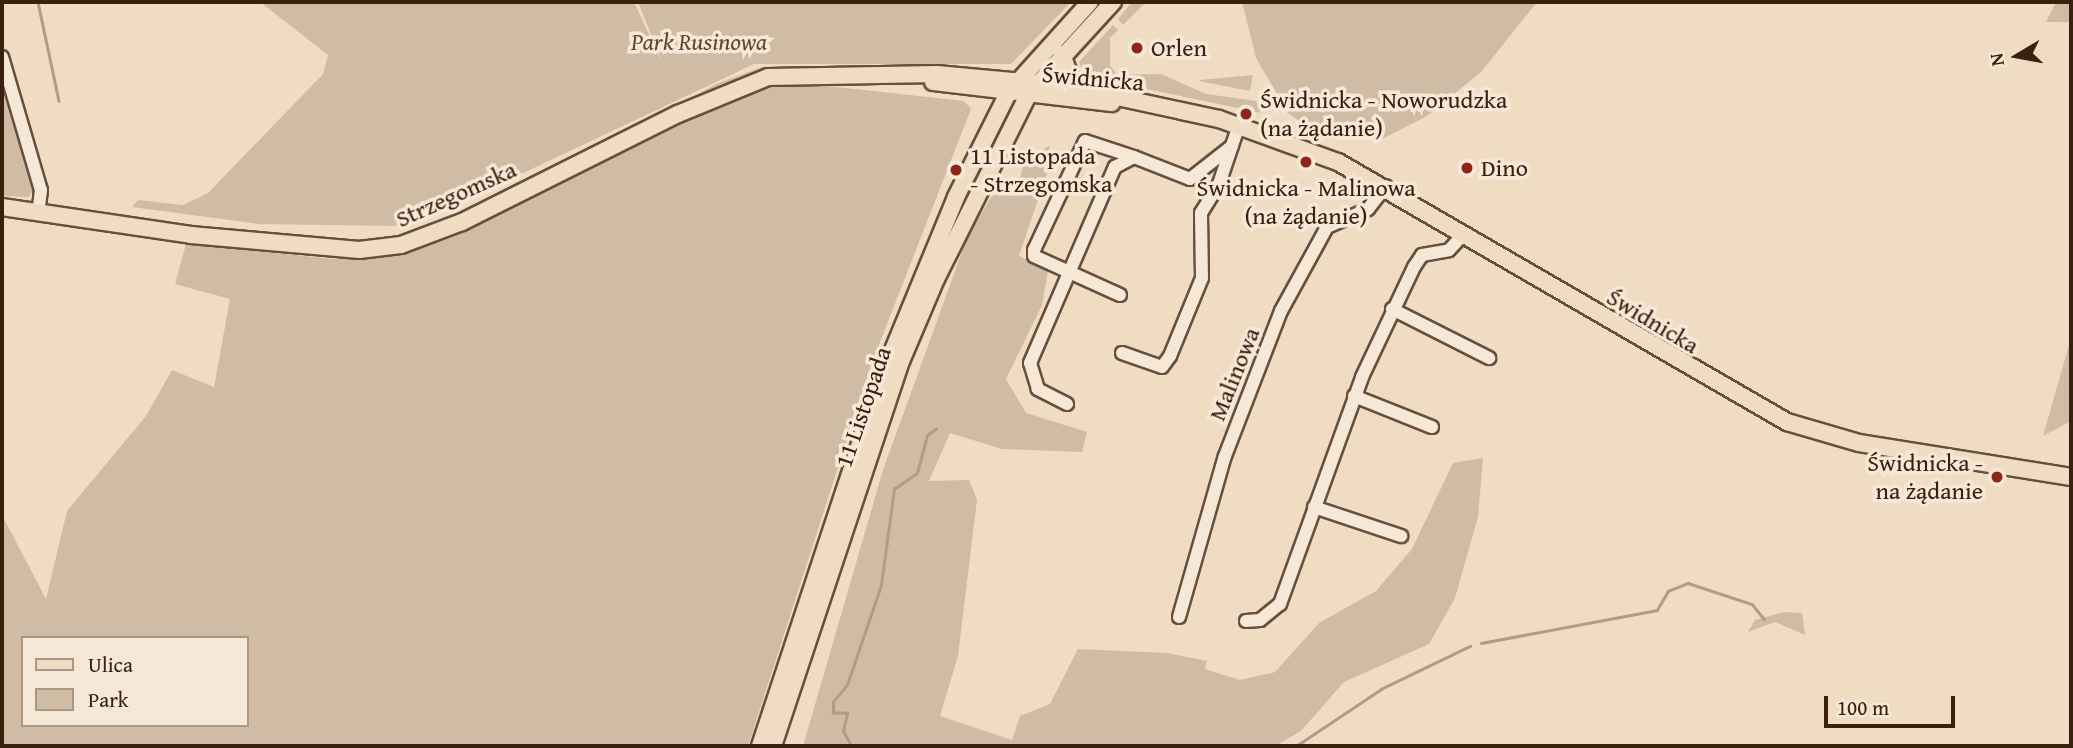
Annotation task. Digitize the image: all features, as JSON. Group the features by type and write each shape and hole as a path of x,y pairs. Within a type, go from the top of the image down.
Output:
{"main road":[{"name":"11 Listopada","path":"760,746 897,334 996,116 1012,87 1090,2"},
{"name":"11 Listopada","path":"774,746 902,359 1032,89 1062,54 1114,2"},
{"path":"1062,54 1074,87"},
{"name":"Strzegomska","path":"2,206 39,208 279,245 359,250 401,245 462,222 749,82 809,75 908,78 1012,87"},
{"name":"Strzegomska","path":"908,78 984,90 1012,87"},
{"name":"Świdnicka","path":"1012,87 1174,109"},
{"name":"Świdnicka","path":"1032,89 1074,87 1239,125 1386,186 1704,379 1787,422 1859,443 2071,477"},
{"path":"984,90 996,116"}],"street":[{"path":"2,57 41,190 39,208"},
{"path":"1122,353 1162,368 1170,356 1202,278 1201,214 1239,125"},
{"path":"1120,295 1034,256 1034,250 1080,146 1090,139 1190,178 1232,146"},
{"path":"1067,404 1038,389 1030,363 1115,167 1134,158"},
{"name":"Malinowa","path":"1179,617 1225,456 1281,312 1327,227 1368,209 1386,186"},
{"path":"1247,621 1260,620 1280,604 1354,396 1392,309 1422,255 1449,250 1465,233"},
{"path":"1392,309 1489,358"},
{"path":"1354,396 1432,427"},
{"path":"1314,507 1401,536"}],"green space":[{"name":"Park Rusinowa","path":"260,2 634,2 664,67 638,2 1071,2 1011,64 754,64 443,211 395,226 259,224 132,207 138,200 183,205 208,193 323,74 328,55"},
{"path":"1132,2 1146,2 1123,25 1118,19"},
{"path":"1242,2 1537,2 1482,71 1427,116 1382,139 1354,139 1314,130 1289,114 1256,58"},
{"path":"2056,2 2071,2 2071,22 2046,22"},
{"path":"1113,25 1118,30 1110,38 1110,65 1117,75 1161,74 1206,94 1256,101 1261,113 1085,76 1079,62"},
{"path":"762,67 784,68 686,101 716,84"},
{"path":"1253,75 1250,91 1199,81 1200,80"},
{"path":"791,82 964,101 971,109 871,365 748,746 2,746 2,515 46,599 67,511 146,416 172,370 214,387 230,299 175,284 186,244 333,259 409,250 446,239 749,91"},
{"path":"2,85 33,190 29,197 2,196"},
{"path":"1049,146 1052,158 1019,256 1048,271 1042,305 1006,379 1026,413 1087,432 1082,452 1002,449 950,433 929,481 969,480 977,500 958,656 940,716 1012,740 1020,716 1050,704 1078,649 1167,653 1207,661 1205,669 1240,680 1275,672 1319,623 1376,591 1412,549 1453,463 1483,458 1478,517 1455,598 1429,644 1344,682 1301,731 1275,746 803,746 883,470 967,238 991,197 1019,184 1024,161"},
{"path":"2071,338 2071,421 2043,436"},
{"path":"1784,612 1802,613 1805,635 1775,622 1748,632 1755,620"}],"waterway":[{"path":"38,2 59,101"},
{"path":"851,746 843,731 847,713 833,713 833,702 847,685 881,585 894,489 917,473 927,435 936,429"},
{"path":"1481,643 1657,610 1668,591 1688,583 1752,604 1764,619"},
{"path":"1296,746 1381,689 1470,646"}],"place":[{"name":"Orlen","path":"1137,48"},
{"name":"Świdnicka - Noworudzka (na żądanie)","path":"1246,114"},
{"name":"Świdnicka - Malinowa (na żądanie)","path":"1306,162"},
{"name":"Dino","path":"1467,168"},
{"name":"11 Listopada - Strzegomska","path":"956,170"},
{"name":"Świdnicka - na żądanie","path":"1997,477"}]}
